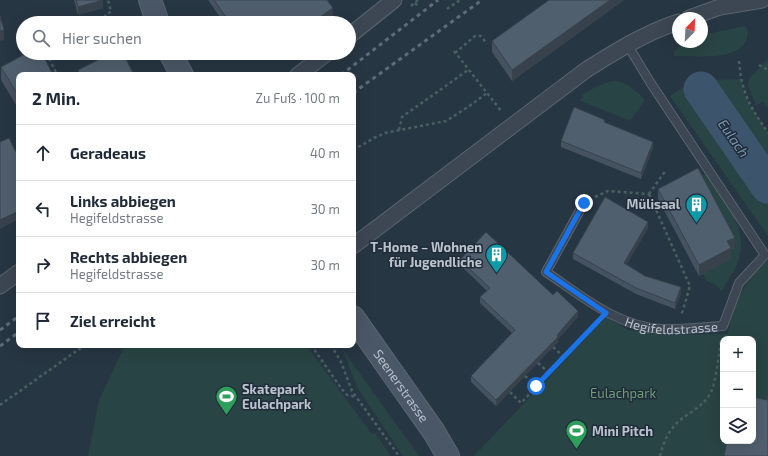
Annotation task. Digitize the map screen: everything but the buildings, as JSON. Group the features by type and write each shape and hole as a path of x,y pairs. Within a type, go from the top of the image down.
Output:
{"main road":[{"path":"150,0 156,16"},
{"path":"174,60 180,72"},
{"name":"Seenerstrasse","path":"356,321 434,432 448,456"}],"street":[{"path":"356,30 394,0"},
{"path":"706,12 720,7 762,0"},
{"path":"356,244 586,70 627,44 659,28 672,24"},
{"path":"302,72 318,60"},
{"path":"0,286 16,274"}],"lane":[{"name":"Hegifeldstrasse","path":"584,203 546,272 606,313 629,323 660,328 723,326 739,282 765,255 650,82 627,44"}],"path":[{"path":"105,16 111,12 108,0"},
{"path":"418,0 415,3 418,6"},
{"path":"447,9 460,0"},
{"path":"487,44 481,36 475,36 454,52 503,113"},
{"path":"50,60 56,72"},
{"path":"739,62 744,93 768,132"},
{"path":"759,65 768,70"},
{"path":"399,130 402,117 468,70"},
{"path":"356,148 380,135 446,121 487,93"},
{"path":"649,194 666,170"},
{"path":"584,203 608,191 649,194"},
{"path":"649,194 690,286 682,313"},
{"path":"510,392 521,402 606,313"},
{"path":"660,456 663,446 671,431 679,421 702,404 712,390 723,326"},
{"path":"553,347 564,357"},
{"path":"0,405 81,348"},
{"path":"313,348 347,395 356,397"},
{"path":"333,348 341,362 352,391 399,456"},
{"path":"538,363 549,373"},
{"path":"525,376 536,386"}],"green space":[{"path":"745,26 748,31 745,42 739,49 730,53 719,56 674,56 674,51 678,48 708,48 708,34"},
{"path":"768,58 768,108 763,101 756,106 748,85 749,79"},
{"path":"741,79 744,93 750,105 768,133 768,236 670,96 683,87 690,97 714,80"},
{"path":"616,81 632,88 645,100 630,121 579,100 583,97 582,95 594,88 602,84"},
{"path":"705,174 725,202 740,232 741,244 739,260 722,291 714,284 706,281 703,273 727,252 735,248 698,178"},
{"name":"Eulachpark","path":"768,261 768,456 474,456 606,317 628,330 666,335 728,334 733,312 739,296 757,270"},
{"name":"Skatepark Eulachpark","path":"124,348 308,348 372,434 375,433 391,456 88,456 99,400"},
{"path":"343,350 419,456 403,456 357,387"}],"waterway":[{"name":"Eulach","path":"701,89 768,186"}],"railway":[{"path":"345,72 438,0"},
{"path":"356,91 482,0"},
{"path":"0,330 16,318"},
{"path":"0,346 16,334"}],"place":[{"name":"Mülisaal","path":"696,224"},
{"name":"T-Home – Wohnen für Jugendliche","path":"497,274"},
{"name":"Skatepark Eulachpark","path":"227,416"},
{"name":"Mini Pitch","path":"577,450"}],"route":[{"path":"536,386 606,313 546,272 584,203"}]}
